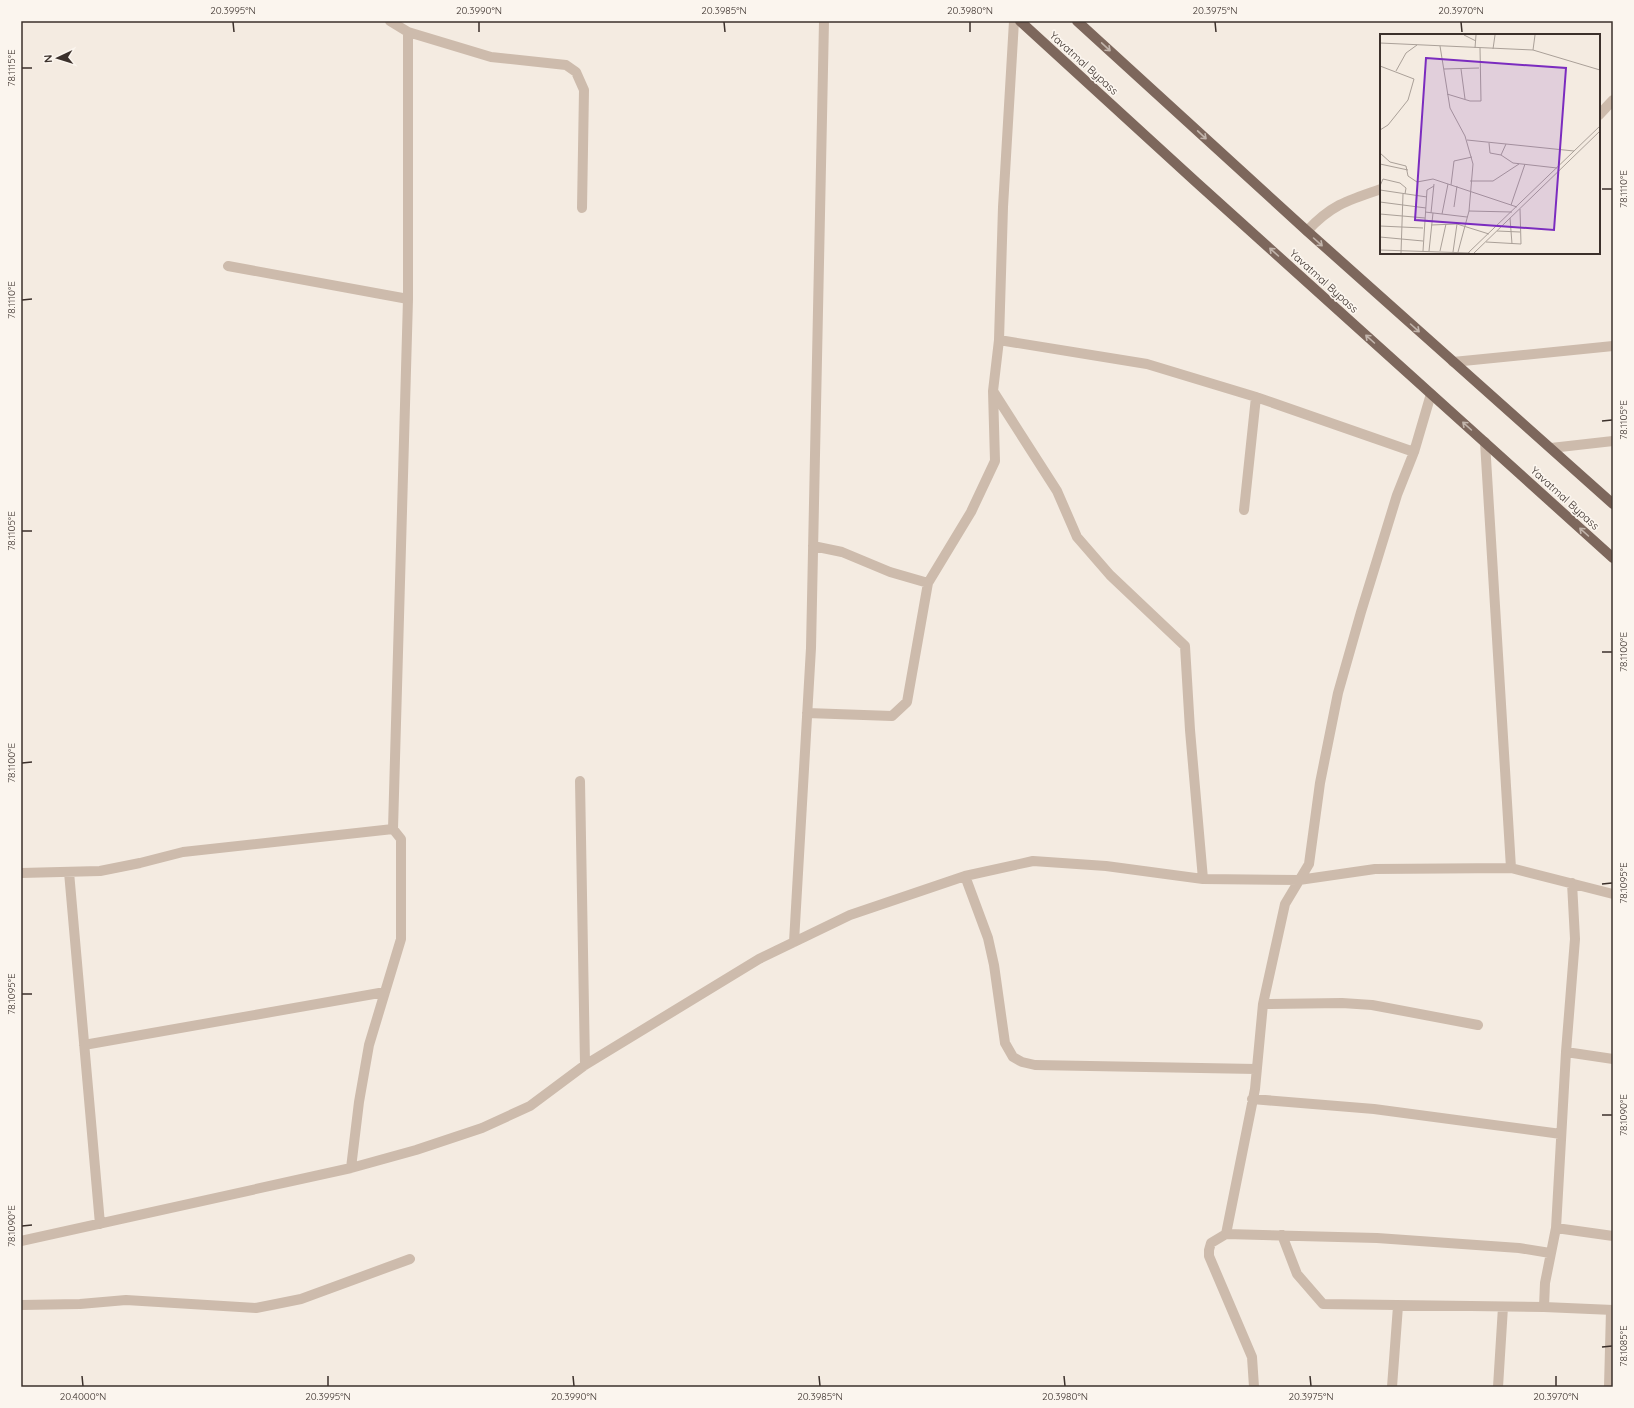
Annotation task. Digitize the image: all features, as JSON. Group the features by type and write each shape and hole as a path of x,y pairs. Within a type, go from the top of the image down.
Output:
{"main road":[{"name":"Yavatmal Bypass","path":"1020,21 1196,182 1613,558"},
{"path":"1077,21 1307,231 1613,504"}],"street":[{"path":"390,21 408,32 491,57 551,62 566,65 576,72 584,90 582,208"},
{"path":"794,942 811,648 824,21"},
{"path":"807,714 892,716 907,702 928,583 971,512 995,461 993,391 999,340 1003,207 1014,21"},
{"path":"350,1168 369,1045 401,939 401,839 393,829 408,299 408,32"},
{"path":"1600,114 1613,100"},
{"path":"1307,231 1330,209 1353,198 1380,189"},
{"path":"228,266 408,299"},
{"path":"999,340 1147,364 1256,397 1414,452"},
{"path":"1453,362 1613,346"},
{"path":"993,391 1057,491 1077,537 1110,575 1185,646 1190,730 1203,879"},
{"path":"1226,1234 1252,1099 1263,1004 1285,904 1309,864 1320,783 1338,693 1397,495 1414,452 1431,394"},
{"path":"1244,510 1256,397"},
{"path":"1551,448 1613,441"},
{"path":"1485,442 1511,868"},
{"path":"813,546 842,552 890,572 928,583"},
{"path":"580,781 586,1065"},
{"path":"21,873 100,871 140,863 182,852 393,829"},
{"path":"21,1241 350,1168 416,1150 482,1128 530,1106 586,1065 759,958 850,915 965,876 1033,861 1106,866 1203,879 1299,880 1375,869 1511,868 1613,894"},
{"path":"69,872 100,1224"},
{"path":"965,876 988,938 994,965 1005,1043 1013,1057 1022,1062 1035,1065 1256,1069"},
{"path":"1544,1307 1545,1283 1556,1228 1566,1052 1575,939 1572,883"},
{"path":"84,1045 385,992"},
{"path":"1263,1004 1342,1002 1372,1005 1478,1025"},
{"path":"1566,1052 1613,1059"},
{"path":"1252,1099 1374,1109 1561,1134"},
{"path":"1556,1228 1613,1236"},
{"path":"1254,1387 1252,1358 1209,1256 1211,1243 1226,1234 1385,1239 1519,1248 1550,1253"},
{"path":"1282,1236 1298,1274 1323,1304 1544,1307 1612,1310 1609,1387"},
{"path":"21,1305 80,1304 126,1300 256,1308 301,1299 410,1259"},
{"path":"1392,1387 1398,1306"},
{"path":"1498,1387 1503,1307"}]}
